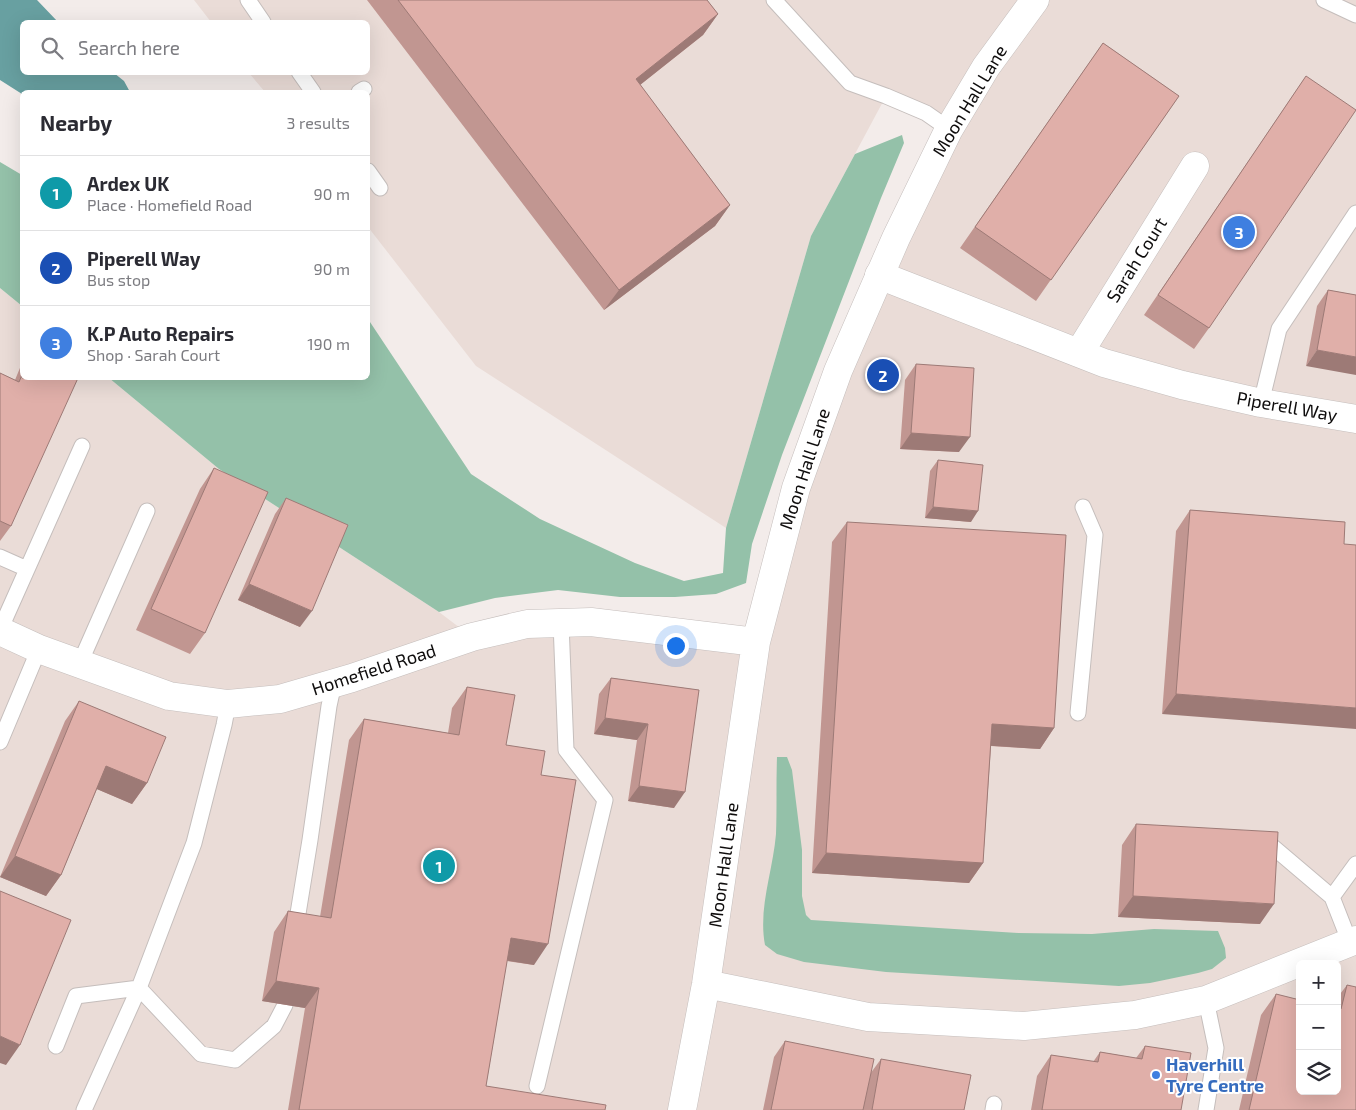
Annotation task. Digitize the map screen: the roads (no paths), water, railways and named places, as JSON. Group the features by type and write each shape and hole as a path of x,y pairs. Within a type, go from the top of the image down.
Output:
{"street":[{"name":"Moon Hall Lane","path":"682,1110 706,984 756,642 796,488 838,371 879,275 949,129 986,66 1035,0"},
{"name":"Sarah Court","path":"1079,353 1196,166"},
{"name":"Piperell Way","path":"879,275 1104,363 1261,404 1356,419"},
{"name":"Homefield Road","path":"0,631 39,649 169,696 228,704 280,699 472,637 527,624 591,622 756,642"},
{"path":"706,984 868,1018 1024,1026 1135,1015 1206,1000 1353,942"}],"lane":[{"path":"248,0 263,20"},
{"path":"774,0 850,83 886,96 926,114 949,129"},
{"path":"1324,0 1356,14"},
{"path":"300,75 311,90"},
{"path":"370,174 380,188"},
{"path":"1261,404 1279,329 1356,213"},
{"path":"0,631 82,446"},
{"path":"1078,712 1095,535 1083,507"},
{"path":"80,663 146,511"},
{"path":"0,557 27,569"},
{"path":"538,1086 605,800 566,750 561,623"},
{"path":"0,742 39,649"},
{"path":"294,936 334,683"},
{"path":"84,1110 139,988 194,843 228,704"},
{"path":"1246,840 1266,841 1332,897 1353,942"},
{"path":"1332,897 1356,864"},
{"path":"139,988 201,1054 235,1060 274,1026 284,1005"},
{"path":"56,1046 76,996 139,988"},
{"path":"1206,1000 1216,1048 1206,1110"}],"water":[{"path":"0,0 37,0 56,20 20,20 20,75 116,75 124,81 129,90 20,90 20,93 0,80"}],"place":[{"name":"K.P Auto Repairs","path":"1239,232"},
{"name":"Piperell Way","path":"883,375"},
{"name":"Ardex UK","path":"439,866"},
{"name":"Haverhill Tyre Centre","path":"1156,1075"}]}
